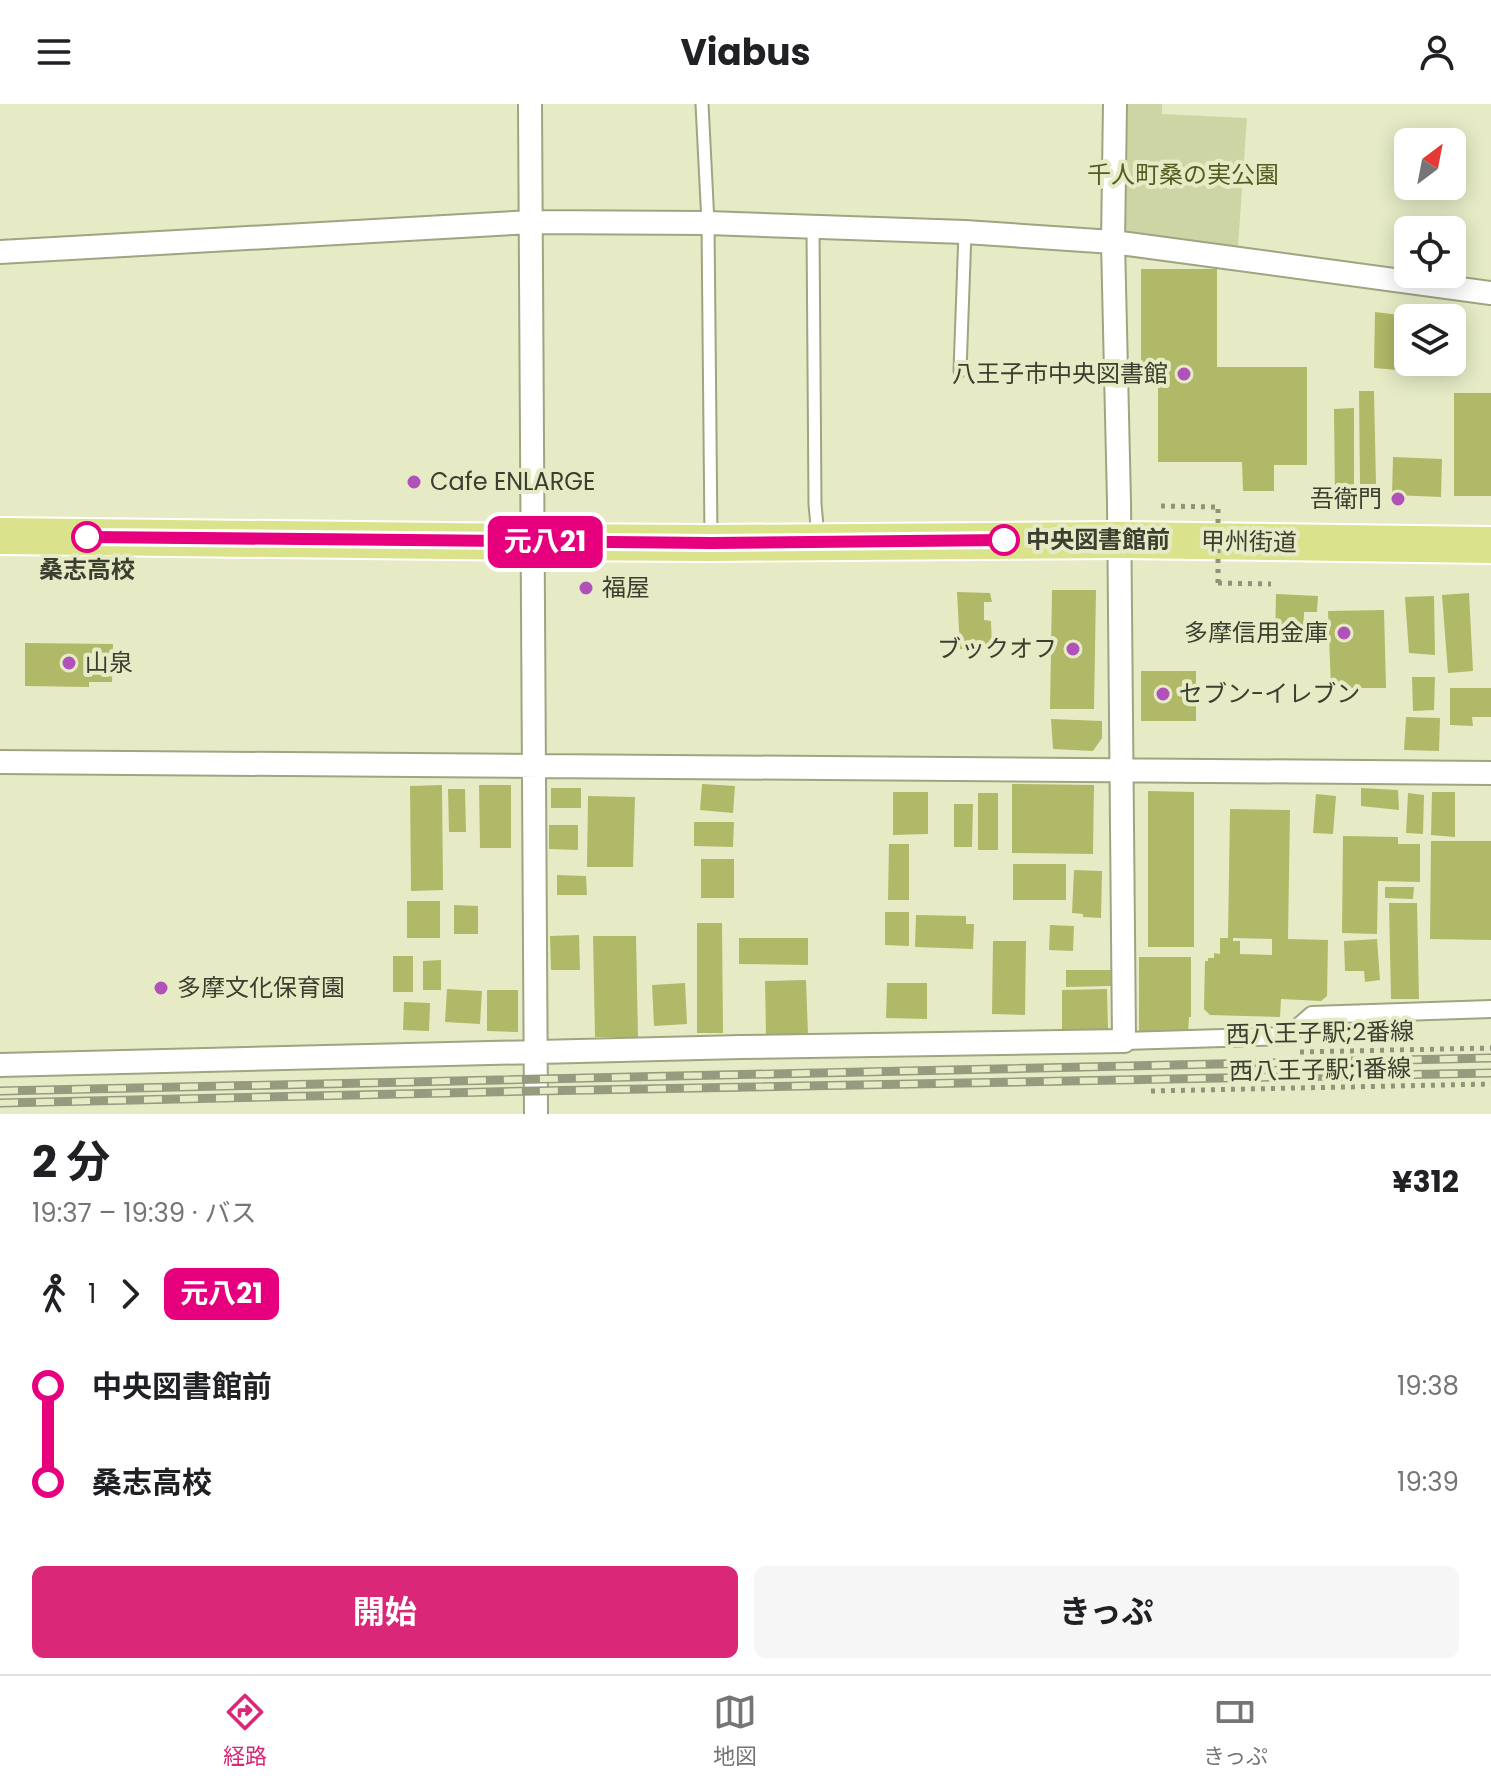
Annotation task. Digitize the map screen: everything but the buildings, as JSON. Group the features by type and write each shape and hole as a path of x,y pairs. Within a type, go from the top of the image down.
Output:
{"highway":[{"name":"甲州街道","path":"0,536 533,542 1120,540 1491,545"}],"street":[{"path":"530,104 536,1114"},
{"path":"1115,104 1113,242 1120,540 1124,1041"},
{"path":"0,252 532,222 708,223 965,232 1113,242 1491,293"},
{"path":"0,762 1491,773"},
{"path":"0,1065 1288,1036 1312,1015 1491,1009"}],"lane":[{"path":"702,104 708,223 711,543"},
{"path":"813,227 815,504 818,541"},
{"path":"960,371 965,232"}],"path":[{"path":"1161,506 1218,507 1218,583 1271,584"},
{"name":"西八王子駅;2番線","path":"1289,1052 1491,1048"},
{"name":"西八王子駅;1番線","path":"1151,1091 1491,1084"}],"green space":[{"name":"千人町桑の実公園","path":"1124,104 1162,104 1162,114 1247,118 1238,247 1121,232"}],"railway":[{"path":"0,1091 1491,1058"},
{"path":"0,1103 1491,1073"}],"bus line":[{"name":"元八21","path":"87,537 711,543 1004,540"}],"place":[{"name":"八王子市中央図書館","path":"1184,374"},
{"name":"Cafe ENLARGE","path":"414,482"},
{"name":"吾衛門","path":"1398,499"},
{"name":"桑志高校","path":"87,537"},
{"name":"中央図書館前","path":"1004,540"},
{"name":"福屋","path":"586,588"},
{"name":"多摩信用金庫","path":"1344,633"},
{"name":"ブックオフ","path":"1073,649"},
{"name":"山泉","path":"69,663"},
{"name":"セブン-イレブン","path":"1163,694"},
{"name":"多摩文化保育園","path":"161,988"}]}
